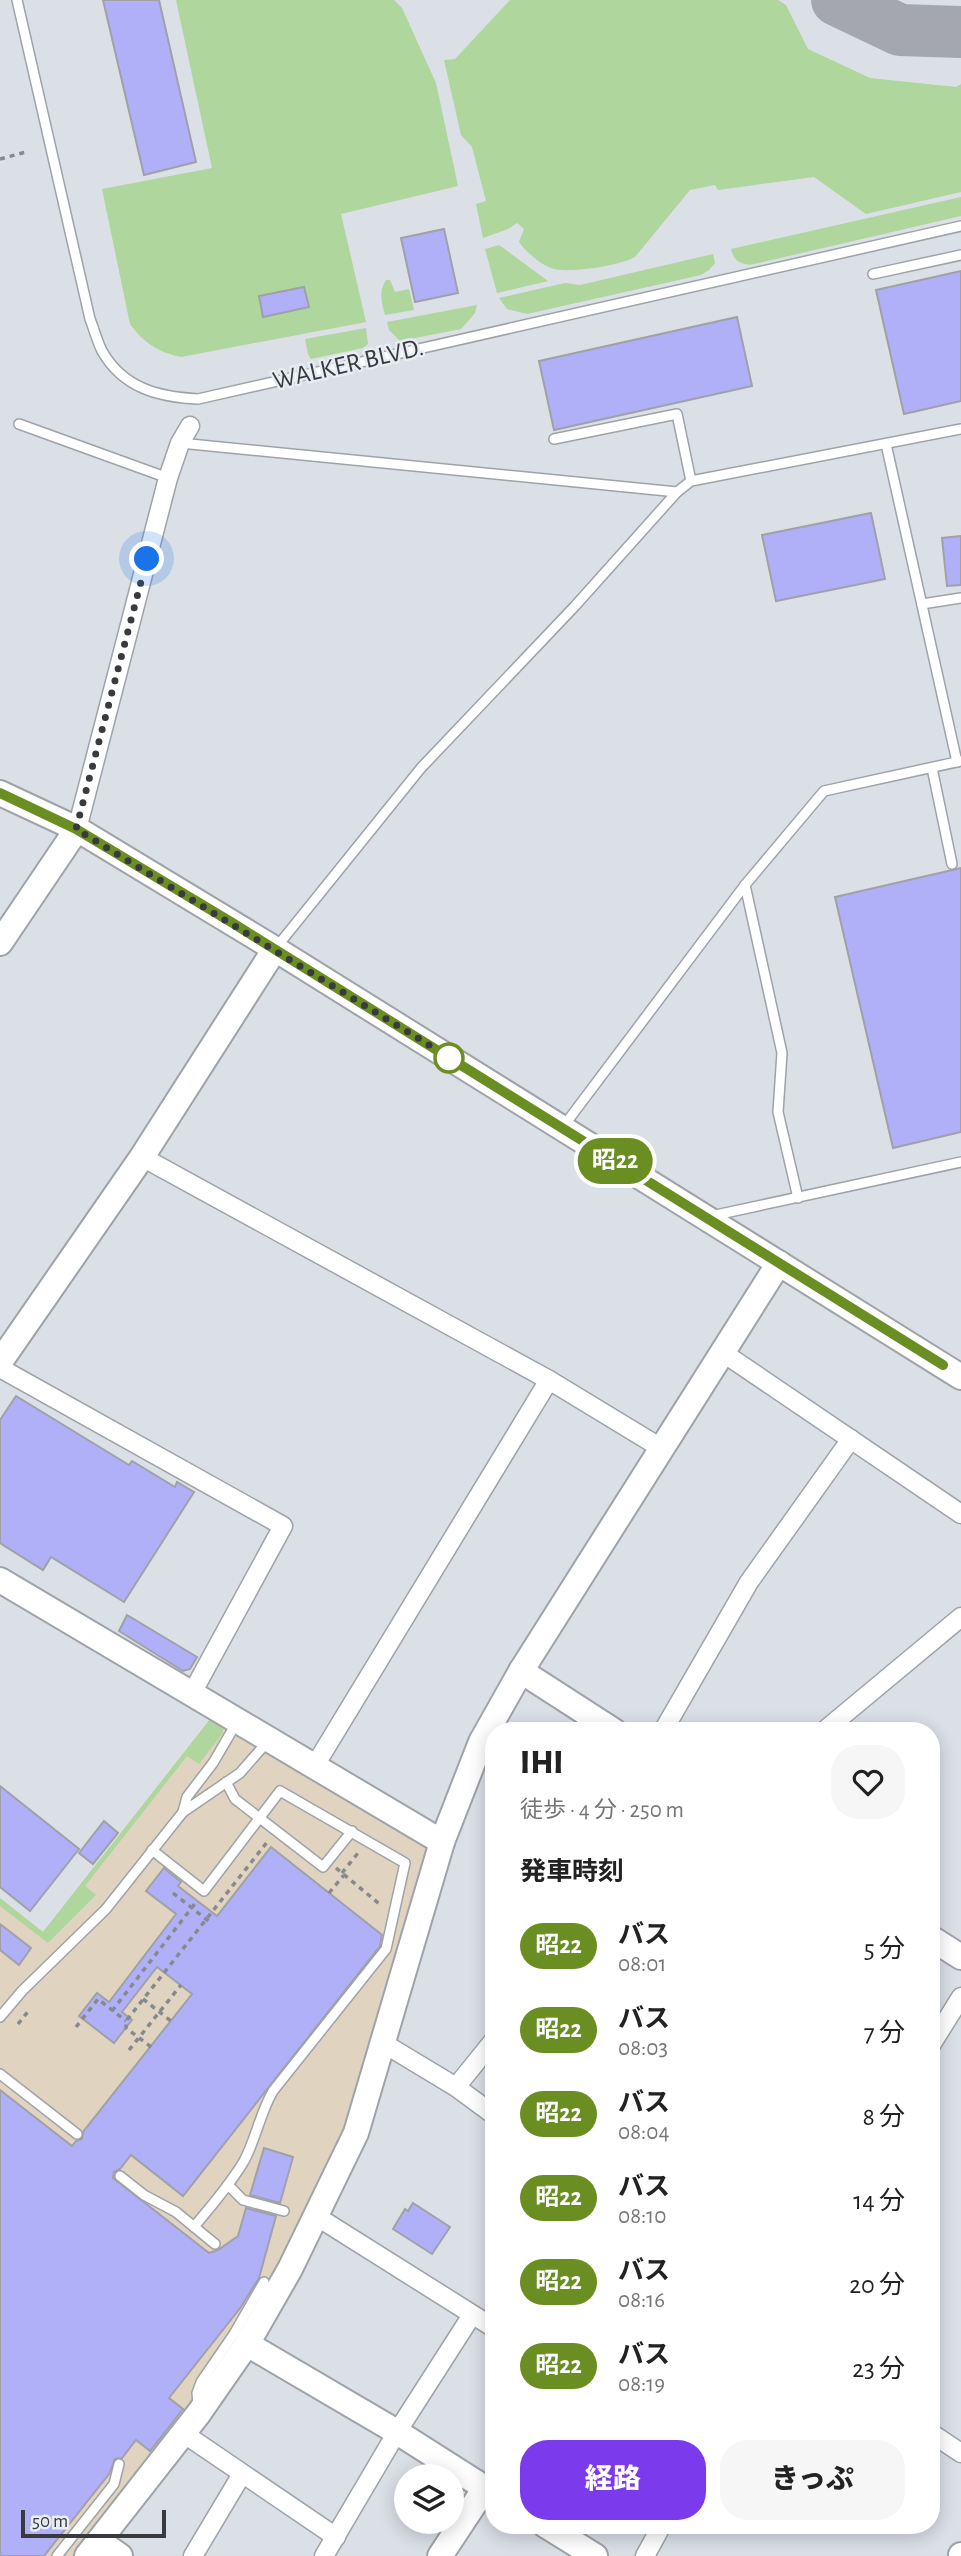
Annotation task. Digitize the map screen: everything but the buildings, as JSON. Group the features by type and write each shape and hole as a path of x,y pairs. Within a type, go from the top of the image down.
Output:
{"street":[{"path":"0,943 76,829 168,478 180,443 190,426"},
{"path":"0,793 76,829 275,949 961,1377"},
{"path":"0,1362 142,1157 275,949"},
{"path":"142,1157 549,1380 661,1448"},
{"path":"492,1722 521,1671 779,1263"},
{"path":"722,1352 961,1514"},
{"path":"0,1368 283,1526 191,1695"},
{"path":"314,1767 549,1380"},
{"path":"668,1722 749,1582 851,1439"},
{"path":"0,1580 442,1842"},
{"path":"835,1722 961,1616"},
{"path":"521,1671 600,1722"},
{"path":"120,2556 93,2548 199,2413 247,2344 290,2269 356,2133 442,1842 485,1735"},
{"path":"940,1944 961,1957"},
{"path":"940,2031 961,1997"},
{"path":"383,2043 456,2087 485,2108"},
{"path":"456,2087 485,2051"},
{"path":"316,2216 485,2323"},
{"path":"324,2556 397,2432 472,2315"},
{"path":"247,2344 397,2432 485,2488"},
{"path":"183,2433 336,2537"},
{"path":"940,2439 961,2453"},
{"path":"193,2556 242,2474"},
{"path":"440,2556 485,2496"},
{"path":"560,2534 595,2556"},
{"path":"645,2556 657,2534"}],"lane":[{"name":"WALKER BLVD.","path":"17,0 90,319 103,351 122,375 146,391 167,398 198,398 961,226"},
{"path":"873,274 961,255"},
{"path":"554,439 677,414 691,481"},
{"path":"19,424 168,478"},
{"path":"275,949 421,768 575,606 677,492 691,481 961,429"},
{"path":"180,443 677,492"},
{"path":"562,1129 744,885 824,791 959,762 886,444"},
{"path":"922,604 961,598"},
{"path":"932,768 952,864"},
{"path":"744,885 782,1053 778,1112 798,1198"},
{"path":"706,1217 961,1162"},
{"path":"183,1812 187,1797 213,1763 237,1722"},
{"path":"0,2017 22,1991 106,1909 183,1812 240,1773 269,1740"},
{"path":"226,1782 235,1799 323,1867 352,1831"},
{"path":"152,1850 204,1891 280,1791 405,1863 386,1949 273,2091 244,2160 228,2185 194,2227"},
{"path":"0,2074 77,2134"},
{"path":"120,2176 144,2195 176,2212 215,2244"},
{"path":"228,2185 243,2200 284,2211"},
{"path":"199,2413 197,2393 201,2382 234,2334 264,2282"},
{"path":"57,2556 114,2484 119,2464"}],"path":[{"path":"0,159 26,152"},
{"path":"151,2047 127,2028 126,2021 276,1831"},
{"path":"329,1893 368,1840"},
{"path":"328,1861 394,1916"},
{"path":"173,1893 211,1923"},
{"path":"112,2011 197,1901"},
{"path":"185,1946 190,1950"},
{"path":"129,2050 181,1985"},
{"path":"76,2027 98,1999 126,2021"},
{"path":"143,1999 171,2021"},
{"path":"18,2024 30,2009"}],"shaded area":[{"path":"211,1718 423,1841 429,1855 348,2127 288,2255 191,2408 74,2556 0,2556 0,1898 43,1932"}],"green space":[{"path":"176,0 394,0 402,8 436,83 458,186 341,214 366,322 181,357 152,346 130,324 102,189 212,168"},
{"path":"510,0 778,0 786,5 808,49 870,78 956,87 961,84 961,192 866,214 814,177 718,190 715,185 690,190 635,257 607,266 583,269 562,270 549,267 519,242 524,229 517,223 483,238 476,204 486,201 472,147 461,135 444,60 455,59"},
{"path":"961,197 961,216 750,265 738,261 731,249"},
{"path":"499,245 548,281 497,293 485,249"},
{"path":"713,254 715,263 701,275 527,314 507,309 499,298 565,283 580,285"},
{"path":"386,280 390,280 395,292 409,289 414,310 385,315 381,293"},
{"path":"477,305 475,313 461,329 400,341 389,330 387,322"},
{"path":"366,328 368,344 363,348 311,359 308,354 305,339"},
{"path":"211,1718 224,1727 222,1734 199,1764 187,1756 85,1886 96,1895 48,1943 0,1906 0,1898 43,1932"}],"taxiway":[{"path":"837,0 900,30 961,32"}],"bus line":[{"name":"昭22","path":"0,793 76,829 231,922 943,1365"}],"route":[{"path":"147,559 76,829 452,1059 449,1058"}]}
